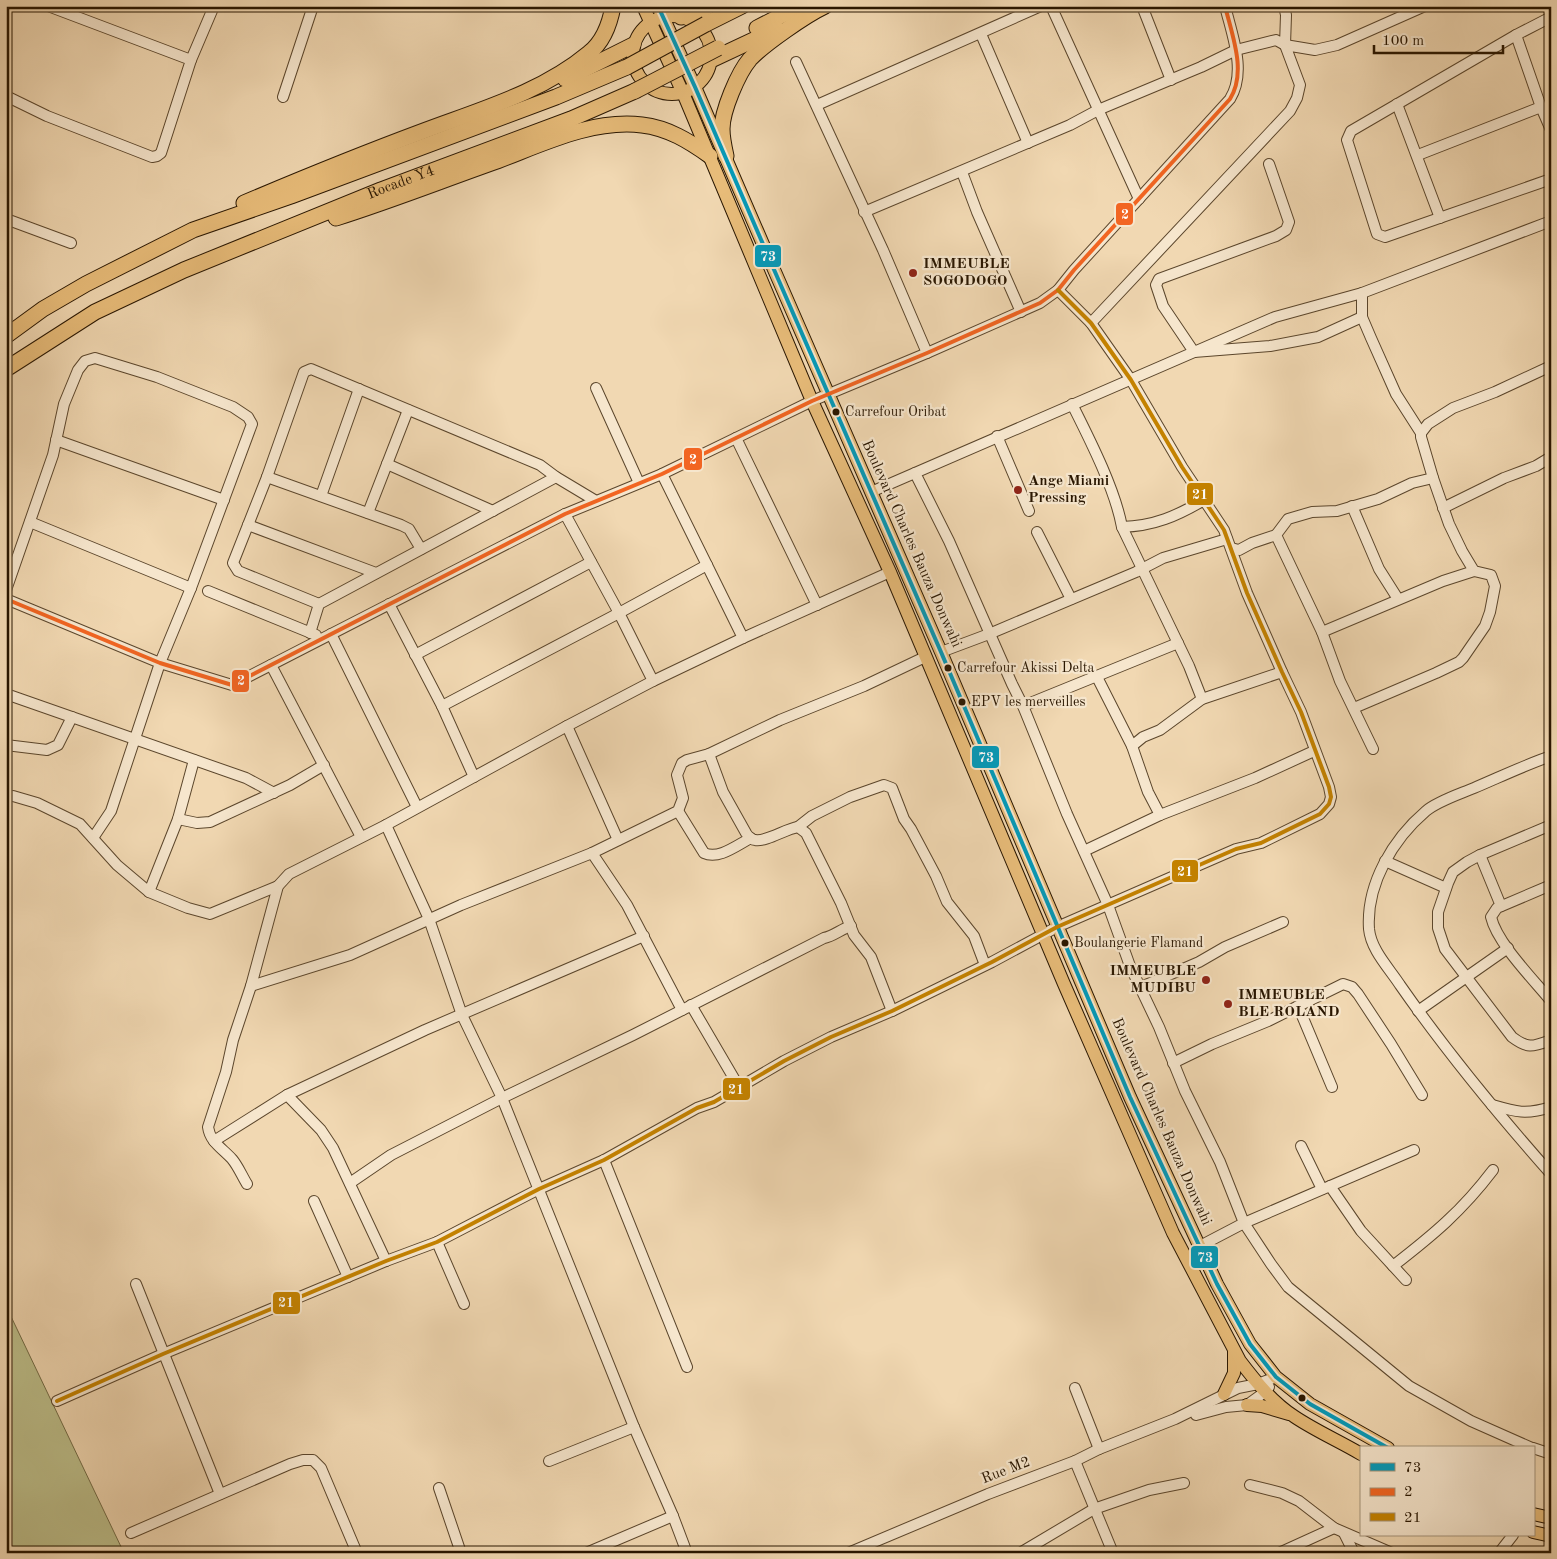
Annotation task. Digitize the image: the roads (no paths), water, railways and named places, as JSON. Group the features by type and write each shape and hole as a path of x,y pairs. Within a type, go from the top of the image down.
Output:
{"highway":[{"path":"522,94 568,68 591,51 606,32 613,6"},
{"path":"681,17 699,12 709,6"},
{"name":"Rocade Y4","path":"6,336 43,309 86,284 193,230 291,196 547,101 627,67 742,6"},
{"name":"Rocade Y4","path":"6,369 95,312 184,270 381,190 571,120 714,54 800,6"},
{"path":"714,54 823,7"},
{"path":"560,137 598,127 619,124 643,125 674,134 718,156 725,112 736,84 750,59 777,37 823,7"},
{"path":"193,230 241,204 295,181 522,94 564,80 633,45"},
{"path":"232,250 369,208 560,137 618,110 652,90"}],"main road":[{"name":"Boulevard Charles Bauza Donwahi","path":"644,6 683,93 718,156 828,395 941,652 1130,1097 1217,1284 1250,1344 1276,1377 1310,1404 1384,1446"},
{"name":"Boulevard Charles Bauza Donwahi","path":"661,12 695,87 718,156 812,401 890,572 1173,1233 1240,1361 1261,1388 1294,1416 1360,1453"},
{"path":"661,12 691,21 700,28 714,54 706,75 695,87 683,93 668,94 652,90 642,82 635,71 632,58 633,45 637,36 661,12"},
{"path":"1224,1394 1234,1373 1234,1348"},
{"path":"1247,1405 1262,1406 1294,1416"},
{"path":"1534,1514 1551,1518"},
{"path":"1534,1532 1551,1536"}],"street":[{"path":"48,6 61,8 191,60"},
{"path":"6,96 47,116 152,157 157,156 161,152 191,60 214,6"},
{"path":"283,96 313,6"},
{"path":"817,105 1041,6"},
{"path":"1051,6 1139,199"},
{"path":"1142,6 1172,80"},
{"path":"6,599 160,663 232,685 565,514 662,474 812,401 1040,303 1058,290 1235,92 1238,75 1236,50 1225,6"},
{"path":"1091,323 1290,111 1297,98 1300,85 1285,45 1286,15 1284,6"},
{"path":"864,212 1070,125 1098,110 1172,80 1236,50 1276,40 1285,45 1315,50 1337,45 1425,6"},
{"path":"1551,17 1516,35 1351,131 1347,140 1377,234 1385,237 1551,179"},
{"path":"981,34 1028,143"},
{"path":"1516,35 1551,130"},
{"path":"796,62 883,250 927,353"},
{"path":"1397,104 1440,218"},
{"path":"1418,156 1541,107"},
{"path":"1194,352 1163,306 1156,285 1159,279 1276,236 1286,230 1289,222 1269,164"},
{"path":"962,172 977,212 1021,312"},
{"path":"6,219 71,243"},
{"path":"871,492 1275,316 1362,293 1551,221"},
{"path":"57,1402 163,1354 386,1261 437,1242 539,1190 604,1160 831,1037 892,1011 985,966 1057,927 1236,849 1261,843 1320,814 1329,804 1329,787 1301,712 1247,593 1224,530 1182,467 1131,380 1091,323 1058,290"},
{"path":"1362,293 1362,317 1396,394 1421,433 1443,508 1462,551 1474,572"},
{"path":"1194,352 1270,346 1318,337 1362,317"},
{"path":"6,590 53,455 64,404 78,370 85,361 95,358 157,377 233,407 248,417 252,424 191,588 160,663 112,811 93,838"},
{"path":"1421,433 1428,424 1453,408 1495,392 1551,366"},
{"path":"319,604 238,571 233,563 267,477 304,372 311,369 540,465 596,501"},
{"path":"596,388 639,484"},
{"path":"321,496 359,389"},
{"path":"1072,404 1120,514 1122,527 1142,570 1154,590 1202,699"},
{"path":"368,513 408,410"},
{"path":"997,436 1029,511"},
{"path":"736,438 817,605"},
{"path":"56,440 224,500"},
{"path":"1443,508 1504,478 1536,466 1551,457"},
{"path":"387,464 493,511"},
{"path":"915,473 949,541 989,634 1024,706 1067,814 1108,905 1130,966 1220,1162 1244,1223 1288,1286 1409,1386 1472,1421 1528,1446"},
{"path":"662,474 743,638"},
{"path":"267,477 409,529 421,549"},
{"path":"310,633 319,604 556,477"},
{"path":"941,652 1142,570 1163,558 1229,544 1238,550 1276,535 1288,519 1312,512 1327,512 1378,499 1412,483 1433,478"},
{"path":"1122,527 1142,527 1180,514 1204,500"},
{"path":"1352,506 1379,569 1398,599"},
{"path":"565,514 619,613 653,681"},
{"path":"30,522 191,588"},
{"path":"248,525 376,573"},
{"path":"1037,532 1071,599"},
{"path":"1276,535 1322,632 1340,681 1373,749"},
{"path":"415,655 591,562"},
{"path":"442,706 619,613 707,564"},
{"path":"12,796 37,803 80,824 117,865 149,892 188,908 210,914 278,886 289,874 386,825 566,726 653,681 890,572"},
{"path":"1322,632 1443,581 1474,572 1491,575 1495,586 1485,626 1463,658 1436,673 1354,708"},
{"path":"208,591 310,633 327,636"},
{"path":"389,604 442,706 474,777"},
{"path":"327,636 417,807"},
{"path":"1024,706 1178,643"},
{"path":"251,986 350,955 461,905 592,853 678,812 683,798 677,775 680,767 687,760 709,754 780,720 864,686 925,657"},
{"path":"271,664 361,838"},
{"path":"1132,746 1143,737 1160,730 1202,699 1282,672"},
{"path":"1097,677 1132,746 1148,792 1160,815"},
{"path":"6,694 246,778 274,793"},
{"path":"6,745 47,750 58,745 72,717"},
{"path":"566,726 618,840"},
{"path":"1084,851 1160,815 1255,778 1314,751"},
{"path":"709,754 723,792 746,833 755,840 763,840 798,827 812,816 850,797 884,785 892,788 904,819 936,876 947,902 974,936 985,966"},
{"path":"1551,756 1456,795 1427,810 1389,852 1379,874 1370,909 1369,930 1375,949 1418,1011 1492,1105 1551,1174"},
{"path":"149,892 178,819 194,760"},
{"path":"178,819 197,823 210,822 274,793 324,766"},
{"path":"678,812 704,853 710,856 720,854 751,838"},
{"path":"386,825 429,919 462,1015 502,1098 634,1427 687,1553"},
{"path":"1551,826 1480,854 1453,872 1438,912 1438,928 1445,949 1512,1037 1522,1045 1532,1047 1551,1040"},
{"path":"798,827 806,833 854,935 871,957 892,1011"},
{"path":"592,853 628,905 686,1007 739,1087"},
{"path":"1480,854 1501,906"},
{"path":"1385,861 1446,888"},
{"path":"1551,885 1497,908 1492,917 1494,926 1508,948 1551,1001"},
{"path":"247,1184 232,1160 214,1142 209,1134 208,1126 226,1072 233,1040 251,986 278,886"},
{"path":"1141,987 1283,922"},
{"path":"350,1183 391,1155 502,1098 851,926"},
{"path":"214,1142 287,1096 424,1030 644,936"},
{"path":"1418,1011 1508,948"},
{"path":"1173,1063 1212,1044 1268,1021 1343,984 1352,987 1392,1044 1422,1095"},
{"path":"1298,1006 1332,1087"},
{"path":"287,1096 321,1130 333,1148 386,1261"},
{"path":"1492,1105 1513,1111 1535,1112 1551,1107"},
{"path":"1301,1146 1326,1187 1361,1231 1406,1280"},
{"path":"1200,1246 1244,1223 1414,1150"},
{"path":"604,1160 687,1366"},
{"path":"1393,1266 1458,1213 1493,1170"},
{"path":"314,1201 348,1277"},
{"path":"437,1242 464,1304"},
{"path":"136,1284 220,1494"},
{"name":"Rue M2","path":"1175,1419 1226,1407 1247,1405 1261,1388 1276,1377"},
{"path":"1075,1388 1099,1449"},
{"name":"Rue M2","path":"848,1553 988,1494 1075,1461 1099,1449 1175,1419 1238,1388 1261,1388"},
{"path":"549,1461 634,1427"},
{"path":"1534,1448 1551,1454"},
{"path":"131,1532 290,1464 303,1460 313,1460 321,1468 357,1553"},
{"path":"1075,1461 1113,1553"},
{"path":"1020,1553 1094,1509 1149,1490 1184,1483"},
{"path":"1250,1485 1282,1493 1299,1501 1334,1528 1392,1553"},
{"path":"439,1488 461,1553"},
{"path":"586,1553 673,1516"},
{"path":"1279,1553 1334,1528"},
{"path":"1344,1533 1354,1553"},
{"path":"1499,1553 1512,1536"}],"place":[{"name":"IMMEUBLE SOGODOGO","path":"913,273"},
{"name":"Carrefour Oribat","path":"836,412"},
{"name":"Ange Miami Pressing","path":"1018,490"},
{"name":"Carrefour Akissi Delta","path":"948,668"},
{"name":"EPV les merveilles","path":"962,702"},
{"name":"Boulangerie Flamand","path":"1065,943"},
{"name":"IMMEUBLE MUDIBU","path":"1206,980"},
{"name":"IMMEUBLE BLE ROLAND","path":"1228,1004"}]}
